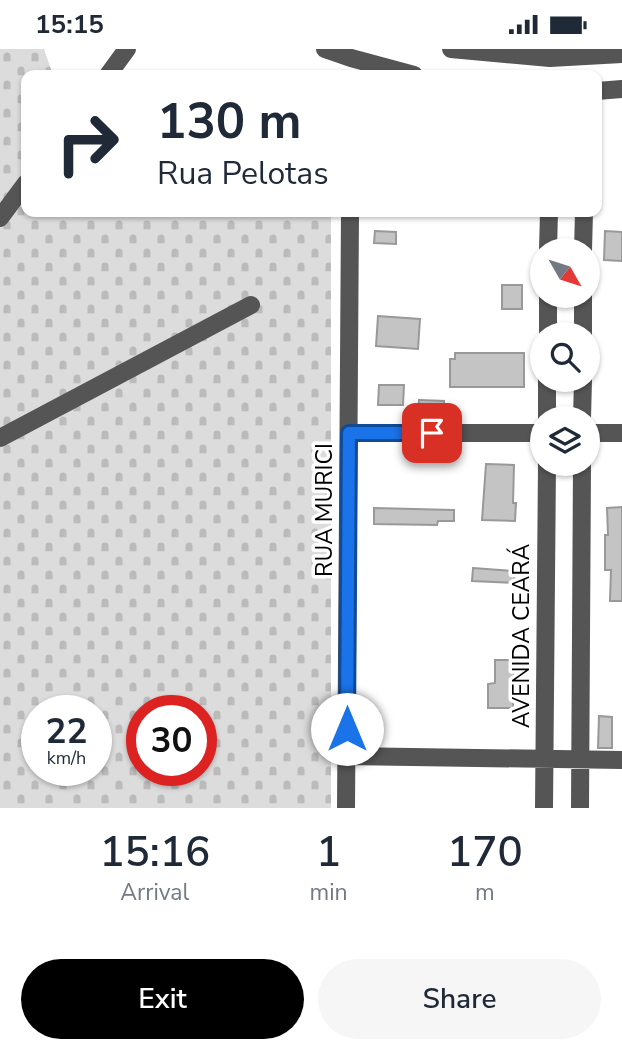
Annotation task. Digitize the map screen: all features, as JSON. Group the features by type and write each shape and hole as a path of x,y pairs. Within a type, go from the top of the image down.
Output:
{"street":[{"path":"111,70 127,49"},
{"path":"325,49 351,61 392,70"},
{"path":"451,49 550,61 585,60 622,54"},
{"path":"602,91 622,89"},
{"path":"0,218 21,190"},
{"name":"RUA MURICI","path":"346,808 350,217"},
{"path":"548,238 549,217"},
{"path":"583,238 584,217"},
{"path":"0,438 251,305"},
{"path":"349,433 530,433"},
{"path":"600,433 622,433"},
{"name":"AVENIDA CEARÁ","path":"544,808 547,476"},
{"path":"580,808 582,476"},
{"path":"346,756 622,760"}],"green space":[{"path":"0,49 44,49 51,70 21,70 21,217 331,217 331,808 0,808"}],"building":[{"path":"375,231 396,232 396,244 374,243"},
{"path":"605,231 622,232 622,261 604,260"},
{"path":"502,285 522,285 522,309 502,309"},
{"path":"378,316 420,319 418,349 376,346"},
{"path":"455,353 524,353 524,387 450,387 450,359 455,359"},
{"path":"379,385 404,385 403,405 378,405"},
{"path":"419,400 444,401 443,418 418,417"},
{"path":"486,464 514,465 515,521 482,520"},
{"path":"622,507 622,601 610,601 611,570 605,570 607,508"},
{"path":"374,508 454,510 454,521 438,521 437,525 374,524"},
{"path":"473,568 515,571 514,583 472,581"},
{"path":"495,660 514,660 513,708 488,708 488,684 495,683"},
{"path":"599,716 612,717 612,748 598,748"}],"route":[{"path":"347,729 349,433 432,433"}]}
